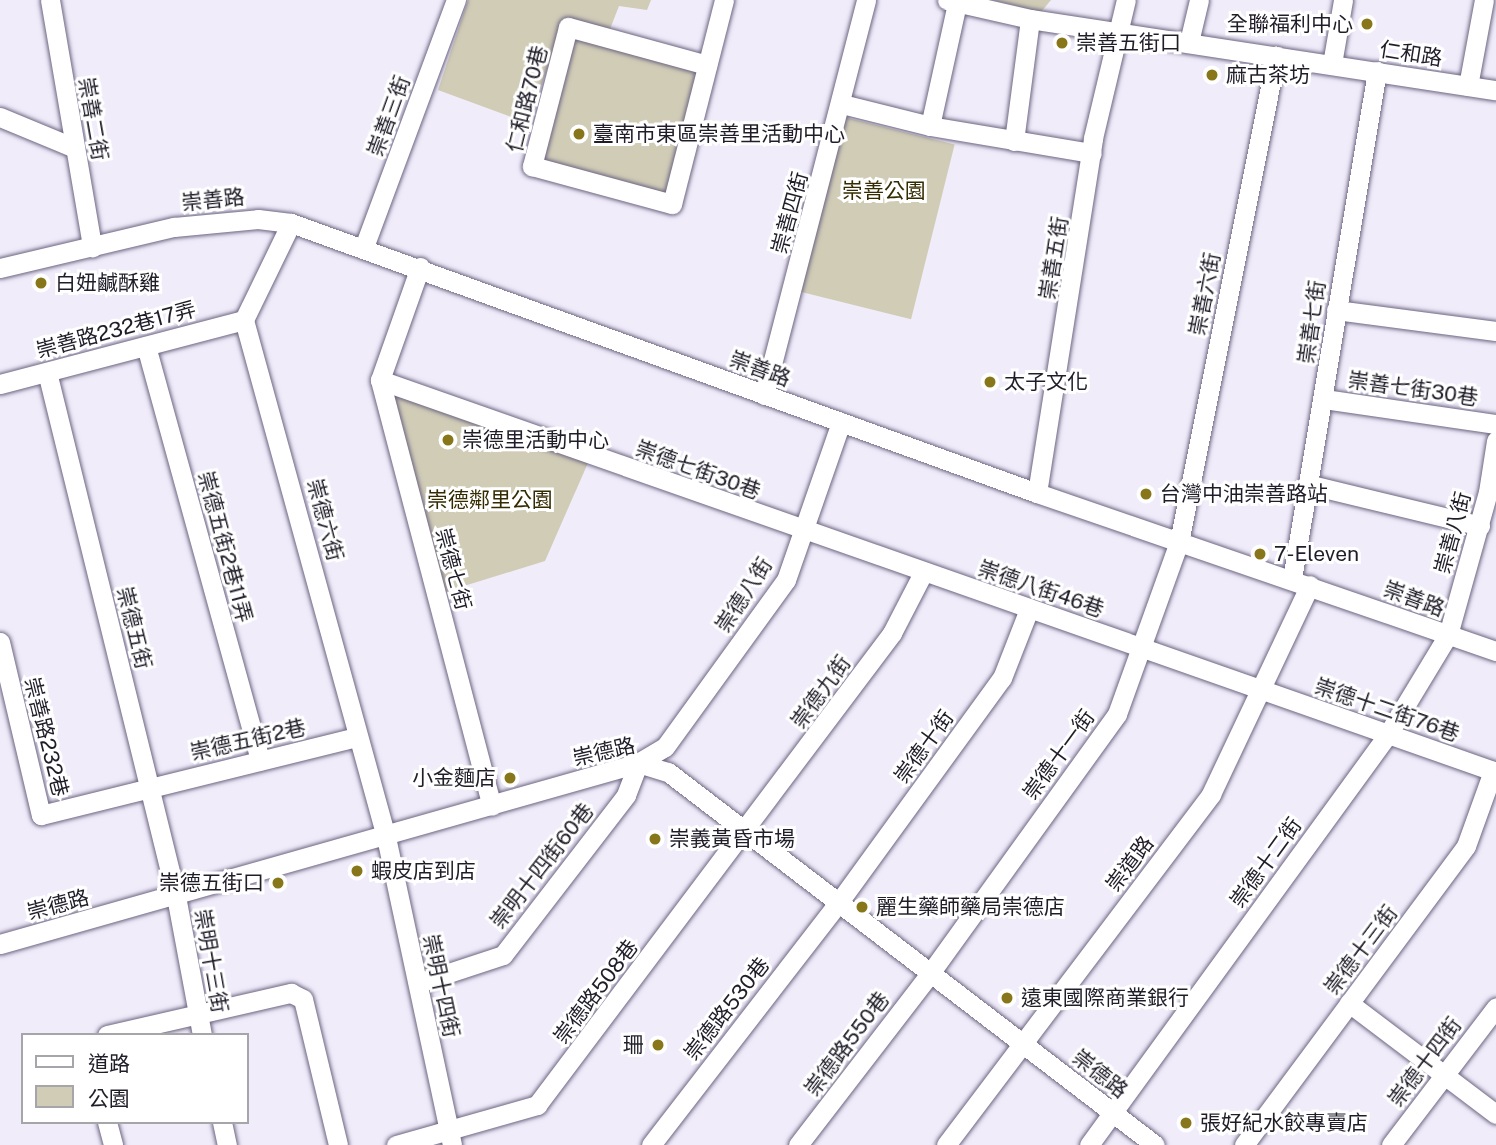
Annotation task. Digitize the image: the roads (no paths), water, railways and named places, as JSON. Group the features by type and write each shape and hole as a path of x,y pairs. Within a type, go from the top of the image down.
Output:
{"street":[{"name":"崇善二街","path":"50,0 92,247"},
{"name":"崇善三街","path":"365,247 456,0"},
{"name":"仁和路70巷","path":"707,65 568,27 532,166 671,204 724,0"},
{"name":"崇善四街","path":"764,395 842,104 866,0"},
{"name":"崇善五街","path":"1037,493 1092,153 1126,0"},
{"path":"1189,42 1199,0"},
{"path":"1332,64 1343,0"},
{"path":"1468,86 1484,0"},
{"path":"930,126 952,1"},
{"name":"仁和路","path":"952,1 1030,19 1496,90"},
{"path":"1014,141 1030,19"},
{"name":"崇善六街","path":"1179,542 1276,56"},
{"name":"崇善七街","path":"1301,582 1307,484 1324,399 1336,310 1377,71"},
{"path":"842,104 930,126 1092,153"},
{"path":"0,117 75,148"},
{"name":"崇善路","path":"0,268 220,220 291,223 365,247 1037,493 1496,651"},
{"path":"244,320 291,223"},
{"path":"380,380 420,267"},
{"path":"1336,310 1496,331"},
{"name":"崇善路232巷17弄","path":"0,384 244,320"},
{"name":"崇德六街","path":"244,320 303,523 357,737 386,836"},
{"name":"崇德五街2巷11弄","path":"146,346 260,761"},
{"name":"崇德五街","path":"47,372 176,896"},
{"name":"崇德七街30巷","path":"380,380 803,531"},
{"name":"崇德七街","path":"380,380 492,806"},
{"name":"崇善七街30巷","path":"1324,399 1496,424"},
{"name":"崇德八街","path":"638,763 665,747 786,580 842,422"},
{"name":"崇善八街","path":"1448,635 1492,493 1496,442"},
{"path":"1307,484 1480,526"},
{"name":"崇德八街46巷","path":"803,531 1263,691"},
{"name":"崇德十一街","path":"931,972 1117,714 1179,542"},
{"name":"崇德九街","path":"747,832 892,633 923,573"},
{"name":"崇道路","path":"946,1145 1211,794 1263,691 1301,582"},
{"name":"崇德十街","path":"839,902 1002,678 1029,609"},
{"name":"崇德十二街","path":"1089,1145 1388,734 1448,635"},
{"name":"崇善路232巷","path":"0,642 41,815 150,786"},
{"name":"崇德十二街76巷","path":"1263,691 1495,771"},
{"name":"崇德五街2巷","path":"150,786 357,737"},
{"name":"崇德路","path":"0,944 638,763 668,772 1155,1145"},
{"name":"崇明十四街60巷","path":"418,983 503,955 626,795 638,763"},
{"name":"崇德十三街","path":"1244,1145 1466,846 1495,771"},
{"name":"崇德路508巷","path":"396,1145 450,1137 537,1105 747,832"},
{"name":"崇明十四街","path":"386,836 450,1137"},
{"name":"崇明十三街","path":"176,896 202,1033"},
{"name":"崇德路530巷","path":"652,1145 839,902"},
{"name":"崇德路550巷","path":"798,1145 931,972"},
{"path":"115,1033 197,1012 291,993 303,999 338,1145"},
{"path":"1349,1003 1496,1114"},
{"name":"崇德十四街","path":"1391,1145 1496,1007"},
{"path":"108,1124 113,1145"},
{"path":"222,1124 227,1145"}],"place":[{"name":"全聯福利中心","path":"1367,24"},
{"name":"崇善五街口","path":"1062,43"},
{"name":"麻古茶坊","path":"1212,75"},
{"name":"臺南市東區崇善里活動中心","path":"579,134"},
{"name":"白妞鹹酥雞","path":"41,283"},
{"name":"太子文化","path":"990,382"},
{"name":"崇德里活動中心","path":"448,440"},
{"name":"台灣中油崇善路站","path":"1146,494"},
{"name":"7-Eleven","path":"1260,554"},
{"name":"小金麵店","path":"510,778"},
{"name":"崇義黃昏市場","path":"655,839"},
{"name":"蝦皮店到店","path":"357,871"},
{"name":"崇德五街口","path":"278,883"},
{"name":"麗生藥師藥局崇德店","path":"862,907"},
{"name":"遠東國際商業銀行","path":"1007,998"},
{"name":"珊","path":"658,1045"},
{"name":"張好紀水餃專賣店","path":"1186,1123"}],"park label":[{"name":"崇善公園","path":"884,191"},
{"name":"崇德鄰里公園","path":"490,500"}]}
